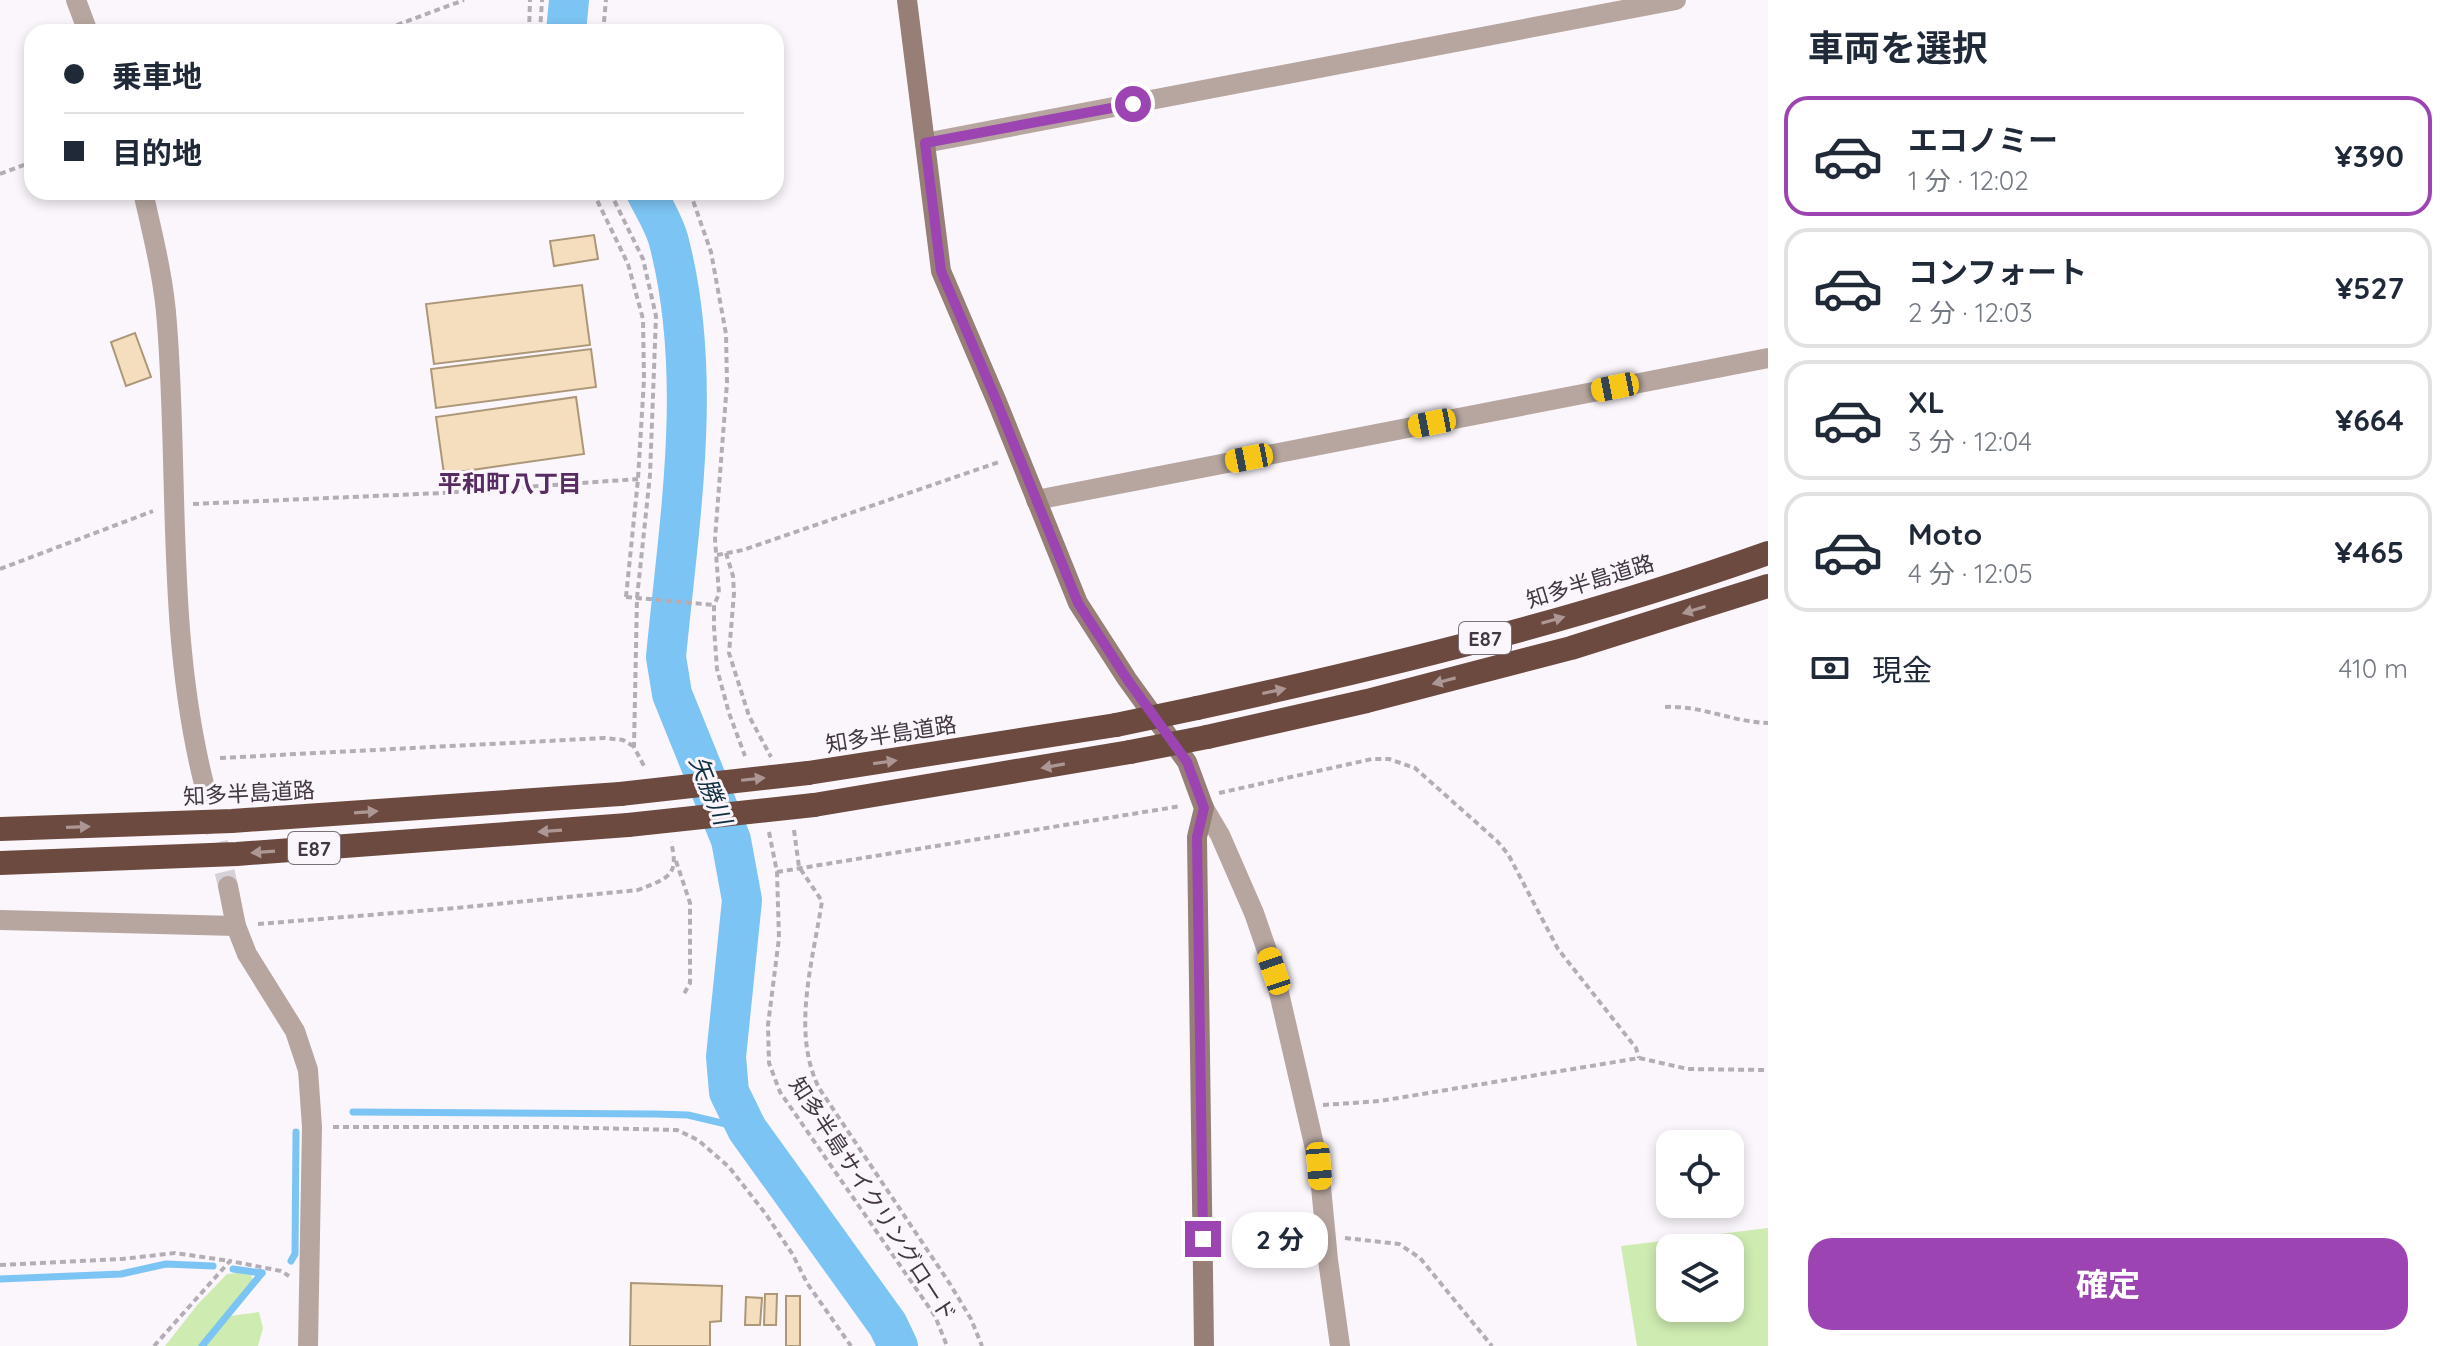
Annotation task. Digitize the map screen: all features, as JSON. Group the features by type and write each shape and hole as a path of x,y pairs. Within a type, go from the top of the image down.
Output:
{"highway":[{"name":"知多半島道路","path":"0,829 232,821 620,794 808,773 1116,725 1359,673 1545,622 1768,553"},
{"name":"E87","path":"0,863 237,854 628,825 814,805 1130,752 1367,701 1571,648 1768,586"}],"street":[{"path":"76,0 85,24"},
{"path":"907,0 913,26 941,271 1078,603 1127,679 1187,762 1202,803 1220,835 1254,913 1274,971 1319,1166 1340,1346"},
{"path":"925,143 1676,0"},
{"path":"145,200 159,259 167,321 181,661 204,784"},
{"path":"1036,500 1768,358"},
{"path":"1202,803 1197,851 1204,1346"},
{"path":"228,886 236,926 247,954 295,1031 308,1070 312,1127 308,1346"},
{"path":"0,920 236,926"}],"path":[{"path":"400,24 464,0"},
{"path":"529,24 530,0"},
{"path":"540,24 542,0"},
{"path":"604,24 606,0"},
{"path":"0,174 24,165"},
{"path":"597,200 628,264 643,319 644,379 638,479 626,597 714,605"},
{"path":"614,200 643,259 656,316 650,475 637,598 634,747 644,766"},
{"path":"693,200 711,252 726,334 727,383 715,539 719,594 714,605 717,669 745,756"},
{"path":"717,555 743,550 1017,454"},
{"path":"0,569 173,505 442,493 638,479"},
{"path":"726,553 734,593 729,653 749,716 775,766"},
{"path":"1665,707 1686,706 1768,723"},
{"path":"198,759 605,738 623,740 634,747"},
{"path":"777,872 1202,803 1372,759 1389,759 1415,768 1508,854 1558,949 1636,1048 1639,1058"},
{"path":"792,820 799,867 822,901 806,1009 808,1068 950,1284 971,1319 982,1346"},
{"name":"知多半島サイクリングロード","path":"769,832 777,872 779,938 768,1025 769,1063 780,1092 935,1316 947,1346"},
{"path":"671,842 690,903 690,983 684,994"},
{"path":"236,926 638,890 665,878 674,870 675,859"},
{"path":"1307,1107 1380,1101 1639,1058 1688,1069 1768,1070"},
{"path":"312,1127 677,1130 698,1140 729,1167 765,1213 793,1255 807,1283 851,1346"},
{"path":"1325,1231 1350,1240 1399,1244 1420,1258 1492,1346"},
{"path":"0,1265 175,1253 281,1271 308,1289"},
{"path":"154,1346 230,1261"}],"green space":[{"path":"1768,1228 1768,1346 1637,1346 1621,1246 1656,1242 1656,1322 1744,1322 1744,1234 1719,1234"},
{"path":"250,1272 253,1280 223,1317 259,1312 263,1328 258,1346 165,1346 227,1274"}],"building":[{"path":"594,235 598,259 554,266 550,241"},
{"path":"582,285 590,345 434,364 426,304"},
{"path":"135,333 151,377 126,386 111,342"},
{"path":"591,349 596,387 436,408 431,369"},
{"path":"576,397 584,454 444,474 436,417"},
{"path":"631,1283 722,1286 721,1321 710,1322 710,1346 630,1346"},
{"path":"765,1294 777,1294 776,1325 764,1325"},
{"path":"786,1296 800,1296 800,1346 786,1346"},
{"path":"746,1297 762,1298 760,1325 745,1325"}],"waterway":[{"name":"矢勝川","path":"567,24 569,0"},
{"name":"矢勝川","path":"650,200 669,242 679,293 687,397 682,501 666,657 672,694 731,840 742,900 726,1057 729,1092 747,1129 888,1325 898,1346"},
{"path":"353,1112 688,1115 747,1129"},
{"path":"291,1261 295,1254 296,1132"},
{"path":"0,1279 121,1274 166,1264 213,1266"},
{"path":"233,1269 262,1273"},
{"path":"202,1346 262,1273"}],"tunnel":[{"path":"204,784 228,886"}],"district":[{"name":"平和町八丁目","path":"510,483"}],"route":[{"path":"1133,104 925,143 941,271 1078,603 1127,679 1187,762 1204,808 1197,837 1203,1239"}]}
